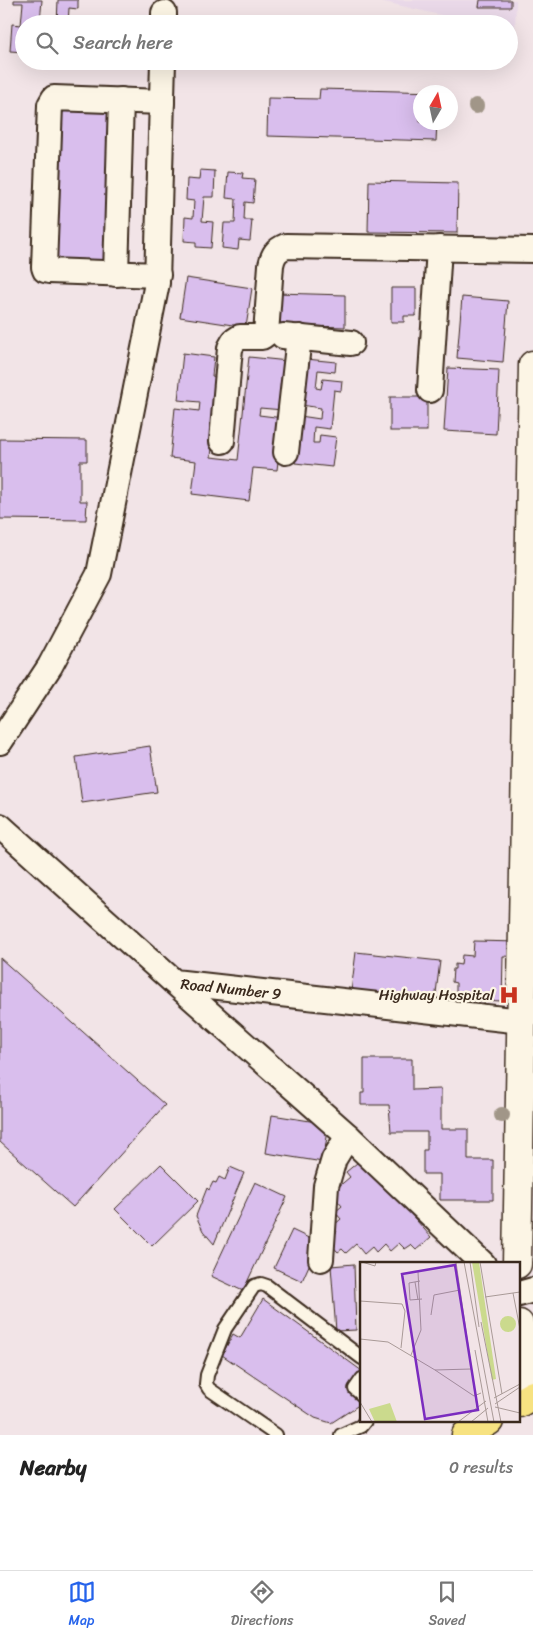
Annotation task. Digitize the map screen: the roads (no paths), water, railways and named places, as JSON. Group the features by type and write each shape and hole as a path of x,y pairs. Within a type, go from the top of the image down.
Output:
{"main road":[{"path":"466,1435 487,1422"}],"street":[{"path":"0,742 50,666 99,574 157,283 163,70"},
{"path":"158,275 49,271 45,270 44,267 50,105 54,98 162,102"},
{"path":"116,274 121,100"},
{"path":"266,334 272,257 277,250 286,246 533,250"},
{"path":"430,390 439,248"},
{"path":"222,441 230,348 234,341 240,337 262,337 266,334 351,343"},
{"path":"286,452 299,337"},
{"path":"517,1262 533,365"},
{"name":"Road Number 9","path":"0,826 174,982 521,1021"},
{"path":"174,982 348,1136 481,1262"},
{"path":"321,1259 326,1186 334,1159 348,1136"},
{"path":"520,1294 533,1290"},
{"path":"520,1333 527,1398"}],"lane":[{"path":"276,1435 209,1389 206,1384 207,1375 224,1329 254,1286 260,1284 267,1286 360,1356"},
{"path":"360,1382 355,1389 360,1394"},
{"path":"341,1435 364,1427"}],"place":[{"name":"Highway Hospital","path":"509,995"}]}
